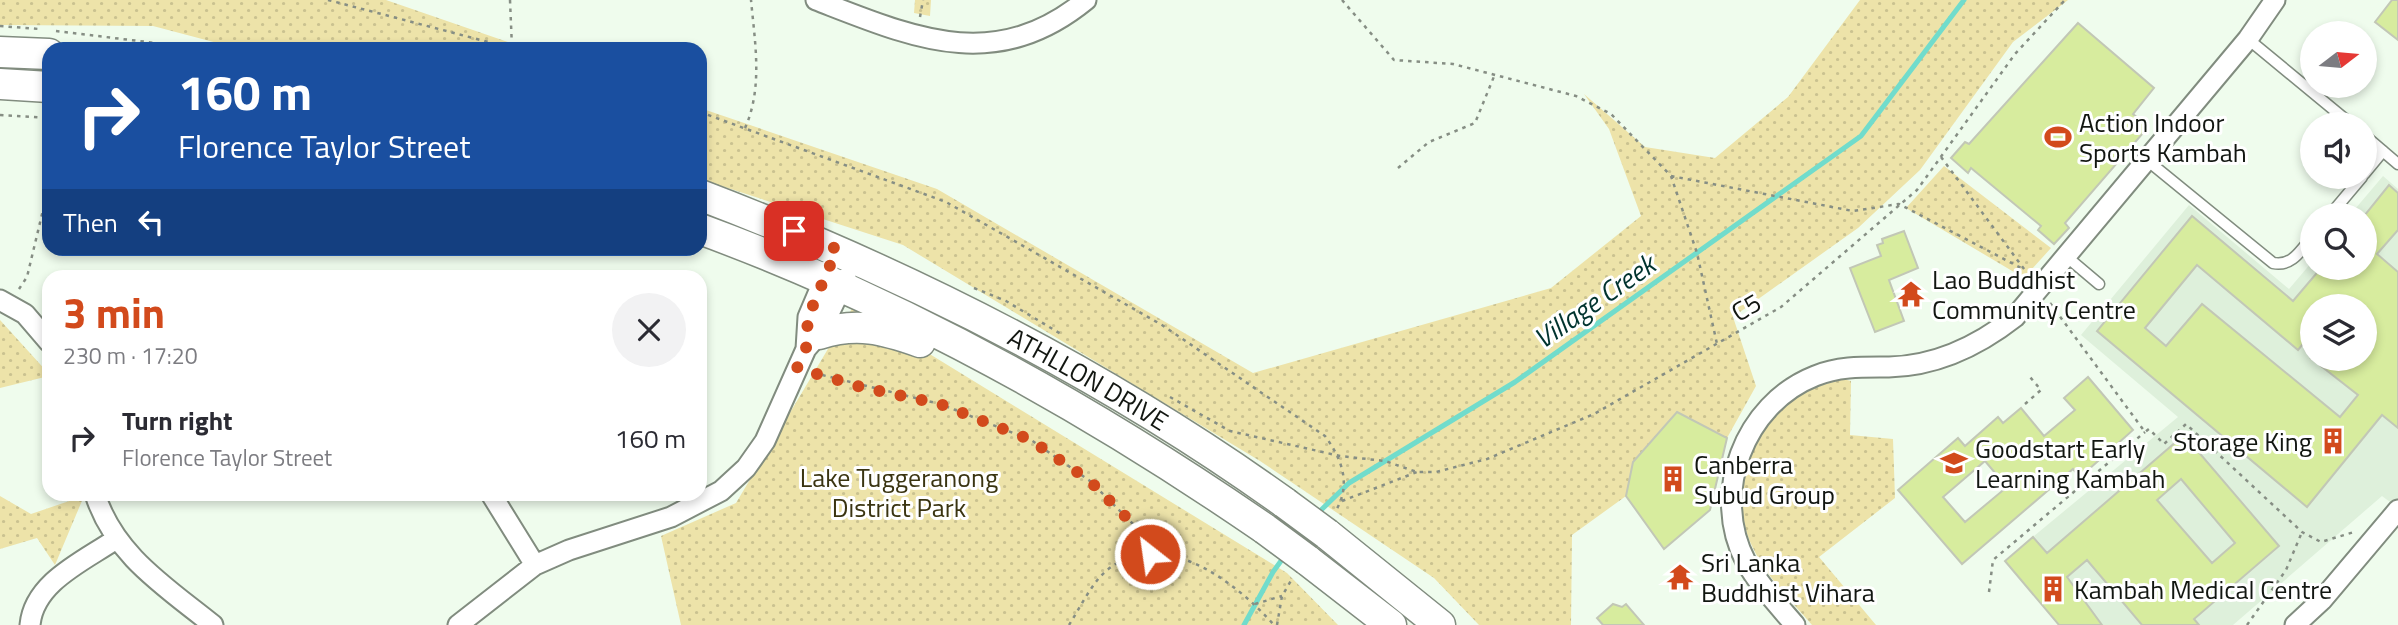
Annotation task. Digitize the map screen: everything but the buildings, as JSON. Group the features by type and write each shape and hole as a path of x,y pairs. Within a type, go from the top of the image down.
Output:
{"main road":[{"path":"0,52 47,38"},
{"path":"0,84 42,87"},
{"name":"ATHLLON DRIVE","path":"707,198 846,253 950,301 1055,357 1156,417 1284,503 1440,625"},
{"name":"ATHLLON DRIVE","path":"707,232 833,282 989,358 1113,428 1265,529 1299,570 1391,625"},
{"path":"812,341 842,326 865,325 922,343 989,358"}],"street":[{"path":"816,0 909,36 940,42 973,44 1021,36 1060,20 1086,0"},
{"path":"1795,625 1759,583 1736,536 1732,484 1739,454 1752,429 1785,393 1817,375 1850,367 1920,363 1979,343 2015,317 2248,39 2274,0"},
{"path":"707,498 721,491 746,468 765,441 812,341 846,253"},
{"path":"5,302 35,322 42,332"},
{"path":"98,501 116,539 142,568 213,625"},
{"path":"495,501 535,565"},
{"path":"458,625 535,565 569,550 671,517 702,501"},
{"path":"2305,622 2398,510"},
{"path":"30,625 39,597 52,582 116,539"}],"lane":[{"path":"2248,39 2336,112"},
{"path":"2377,146 2398,164"},
{"path":"2377,158 2383,151"},
{"path":"2148,161 2273,263 2281,265 2292,260 2300,251"},
{"path":"2340,203 2351,189"},
{"path":"2067,257 2099,284"}],"path":[{"path":"328,0 487,42"},
{"path":"510,0 513,42"},
{"path":"707,114 745,128 755,106 756,52 751,0"},
{"path":"1342,0 1394,60 1453,64 1495,74 1576,96 1611,114 1671,176 1697,253 1717,344"},
{"name":"C5","path":"745,128 946,202 1162,325 1325,436 1340,456 1385,461 1416,472 1436,472 1487,459 1594,414 1781,307 1917,190 2015,54 2066,0"},
{"path":"0,26 47,38 104,42"},
{"path":"1398,169 1429,142 1475,123 1495,74"},
{"path":"0,115 42,118"},
{"path":"1671,176 1853,211 1899,204 2025,271"},
{"path":"5,302 26,277 42,213"},
{"path":"797,368 861,387 940,404 1031,440 1090,481 1149,540 1150,554"},
{"path":"2025,404 2041,390 2030,377"},
{"path":"1989,592 1993,560 2149,429 2164,444 2186,424 2302,532 2321,542 2364,529"},
{"path":"1342,501 1416,472"},
{"path":"2247,625 2287,570 2302,532"},
{"path":"1069,625 1103,574 1116,563 1150,554 1168,554 1196,564 1255,604 1275,625"},
{"path":"1275,625 1282,596 1299,570"},
{"path":"1255,604 1282,596"}],"shaded area":[{"name":"Storage King","path":"2383,176 2398,189 2398,508 2382,496 2233,625 2058,625 2087,601 2034,536 2178,417 2081,335 2189,205 2289,289 2300,276 2300,280 2377,280 2377,203 2360,203 2372,189 2377,189 2377,183"}],"green space":[{"path":"0,0 386,0 508,42 214,42 153,26 0,25"},
{"path":"915,0 931,0 930,16 914,13"},
{"path":"1860,0 2068,0 2013,42 1920,170 1858,228 1733,317 1756,386 1727,438 1677,412 1633,462 1626,496 1572,535 1571,625 1479,625 1434,578 1260,461 903,245 707,181 707,110 937,189 1253,373 1551,288 1641,216 1609,129 1584,94 1645,147 1715,158 1788,97"},
{"path":"1944,166 2051,248 2024,278 1906,208"},
{"name":"Lake Tuggeranong District Park","path":"853,307 1287,573 1338,625 681,625 661,536 736,503"},
{"path":"0,320 42,366 42,378 0,388"},
{"path":"1843,379 1851,381 1850,435 1893,439 1895,498 1819,557 1876,625 1812,625 1765,569 1753,548 1742,509 1746,470 1762,433 1774,417 1801,394"},
{"path":"0,496 31,514 69,501 82,501 55,565 37,538 0,549"}],"waterway":[{"name":"Village Creek","path":"1318,513 1349,483 1515,382 1861,136 1964,0"},
{"name":"Village Creek","path":"1244,625 1286,554"}],"place":[{"name":"Action Indoor Sports Kambah","path":"2058,137"},
{"name":"Lao Buddhist Community Centre","path":"1911,294"},
{"name":"Storage King","path":"2333,441"},
{"name":"Goodstart Early Learning Kambah","path":"1954,463"},
{"name":"Canberra Subud Group","path":"1673,479"},
{"name":"Sri Lanka Buddhist Vihara","path":"1680,577"},
{"name":"Kambah Medical Centre","path":"2053,589"}],"route":[{"path":"794,231 837,249 808,317 806,349 797,368 861,387 940,404 1031,440 1090,481 1149,540 1150,554"}]}
